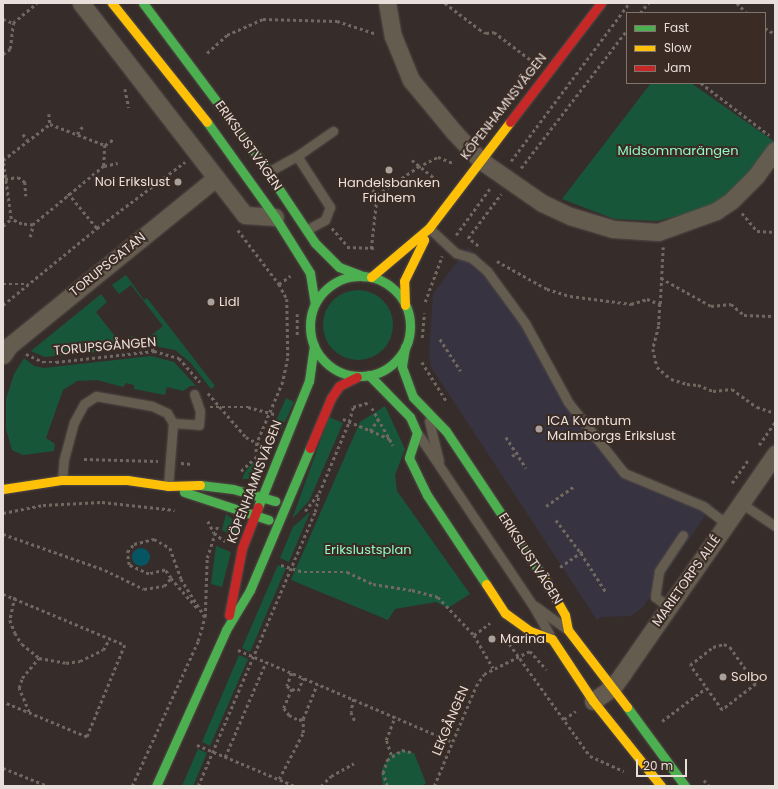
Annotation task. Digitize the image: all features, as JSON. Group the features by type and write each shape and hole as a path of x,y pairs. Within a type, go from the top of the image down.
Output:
{"street":[{"path":"81,3 245,215 275,217"},
{"name":"ERIKSLUSTVÄGEN","path":"112,3 218,136 275,217 310,273 314,304"},
{"name":"ERIKSLUSTVÄGEN","path":"143,3 268,172 315,243 339,267 367,276"},
{"path":"387,3 393,36 411,80 480,160 542,203 570,216 613,229 658,232 716,211 731,201 756,176 775,150"},
{"name":"KÖPENHAMNSVÄGEN","path":"314,345 323,359 336,370 357,376 369,375 384,369 396,360 405,347 410,326 405,305 404,281 429,228 601,3"},
{"name":"TORUPSGATAN","path":"5,347 216,178"},
{"name":"KÖPENHAMNSVÄGEN","path":"367,276 429,228"},
{"name":"KÖPENHAMNSVÄGEN","path":"226,630 242,548 309,381 314,345 310,321 314,304 332,284 346,278 367,276 391,288 405,305"},
{"name":"ERIKSLUSTVÄGEN","path":"405,347 402,367 413,397 446,431 548,584 565,615 568,630 613,687 679,783"},
{"name":"ERIKSLUSTVÄGEN","path":"369,375 410,417 417,433"},
{"name":"KÖPENHAMNSVÄGEN","path":"156,786 226,630 250,590 331,398 339,386 357,376"},
{"path":"417,433 409,458 427,495 505,613 530,631 552,639"},
{"name":"MARIETORPS ALLÉ","path":"593,701 613,687 775,454"},
{"path":"3,489 62,480 127,480 168,486 279,523"},
{"path":"168,486 201,484 262,496 286,505"},
{"name":"ERIKSLUSTVÄGEN","path":"552,639 593,701 661,786"}],"lane":[{"path":"268,172 296,156 332,131"},
{"path":"296,156 330,207 325,220 306,230"},
{"path":"429,228 456,253 472,258 487,271 525,323 568,402 624,473 703,506 727,524"},
{"path":"173,423 199,425 200,411 194,394"},
{"path":"62,480 64,459 74,422 84,404 96,396 152,406 167,413 173,423 168,486"},
{"path":"427,411 441,469"},
{"name":"ERIKSLUSTVÄGEN","path":"417,433 532,604 552,639"},
{"path":"741,503 775,526"},
{"path":"668,607 654,597 659,571 683,535"},
{"path":"532,604 568,630"}],"path":[{"path":"3,54 10,49 13,23 37,3"},
{"path":"446,3 479,30 486,33 494,32 532,61"},
{"path":"480,248 468,238 539,123 629,3"},
{"path":"641,12 648,3"},
{"path":"737,3 746,12"},
{"path":"3,19 13,23"},
{"path":"207,53 227,35 263,19 337,22 365,31 393,36"},
{"path":"766,29 775,34"},
{"path":"506,178 626,31"},
{"path":"702,84 775,138"},
{"path":"124,85 129,108"},
{"path":"49,114 50,124"},
{"path":"50,124 105,145"},
{"path":"11,219 3,160 27,140 50,124"},
{"path":"77,134 82,127"},
{"path":"23,134 27,140"},
{"path":"105,145 114,139"},
{"path":"104,166 105,145"},
{"path":"3,305 97,228 198,153"},
{"path":"377,195 418,167 438,157 453,163"},
{"path":"412,160 418,167 439,182"},
{"path":"30,237 34,224 68,193 104,166 118,163"},
{"path":"5,179 18,177 25,182 26,196"},
{"path":"349,248 371,249 377,195 369,185"},
{"path":"3,191 7,190"},
{"path":"68,193 97,228"},
{"path":"731,201 757,231 775,232"},
{"path":"11,219 34,224"},
{"path":"3,226 11,219"},
{"path":"233,224 279,284 287,299 288,358 283,382 257,443 256,457 240,472"},
{"path":"664,230 659,326 653,349 657,368 671,380 698,385 714,391 732,390 757,407 775,413"},
{"path":"492,258 524,279 547,290 570,296 631,304 647,299 660,304"},
{"path":"661,278 711,306 731,304 744,315 775,316"},
{"path":"3,284 28,284"},
{"path":"422,342 424,308"},
{"path":"297,311 297,338"},
{"path":"145,339 154,351"},
{"path":"440,339 461,371"},
{"name":"TORUPSGÅNGEN","path":"5,347 43,362 154,351 179,358 246,437 262,446 256,457"},
{"path":"447,358 451,355"},
{"path":"421,360 448,405"},
{"path":"198,786 315,512 319,494 349,422 353,407 374,402"},
{"path":"200,411 219,406 248,407 275,414"},
{"path":"370,431 383,415"},
{"path":"349,422 390,440"},
{"path":"506,437 526,468"},
{"path":"512,456 517,452"},
{"path":"546,506 573,487"},
{"path":"3,513 43,505 102,502 183,511"},
{"path":"132,786 198,640 205,618 207,558 214,533 209,522 204,519"},
{"path":"556,520 582,552 606,592"},
{"path":"3,534 105,570 144,589 164,586 171,578"},
{"path":"202,613 165,570 149,574 129,565 127,552 134,544 154,539 170,548 181,579 202,613 205,618"},
{"path":"555,571 582,552"},
{"path":"275,563 290,569 304,572 347,572 373,584 412,590 438,597 474,634 493,668 530,652"},
{"path":"3,594 15,597 125,645 87,737 3,702"},
{"path":"15,597 10,620 15,633 22,644 39,658 66,663 80,661 103,650 110,638"},
{"path":"502,633 590,756 625,772"},
{"path":"724,644 730,647 756,684 722,710 706,688 690,665 712,647 724,644"},
{"path":"237,650 453,742"},
{"path":"29,712 20,688 22,678 39,658"},
{"path":"225,757 266,662"},
{"name":"LEKGÅNGEN","path":"434,786 476,686 484,674 493,668"},
{"path":"292,673 287,686 292,689 298,691 303,678"},
{"path":"279,780 303,733 303,719 317,684"},
{"path":"658,724 706,688"},
{"path":"292,689 284,708 289,714 299,720 303,719"},
{"path":"354,700 351,712 355,721"},
{"path":"392,756 387,748 386,740 395,717"},
{"path":"197,745 295,786"},
{"path":"385,785 384,766 392,756 402,750 414,753"},
{"path":"321,786 331,776 354,763"},
{"path":"3,768 48,786"},
{"path":"394,786 400,786"}],"shaded area":[{"path":"468,247 489,268 579,413 625,471 713,504 643,607 631,616 601,617 597,620 431,367 429,354 433,294"}],"green space":[{"name":"Midsommarängen","path":"650,84 692,84 775,142 751,175 712,207 658,221 614,219 562,199"},
{"path":"126,275 144,300 147,298 215,386 211,389 190,362 175,350 154,346 148,338 163,326 131,285 119,294 112,285"},
{"path":"358,290 371,293 383,300 390,312 393,325 390,338 383,350 371,357 358,360 345,357 333,350 326,338 323,325 326,312 333,300 345,293"},
{"path":"101,294 107,302 96,312 121,344 132,336 138,344 143,341 148,347 45,357 31,351"},
{"path":"151,356 174,362 196,386 190,386 183,391 167,387 165,395 134,389 134,385 126,383 123,387 97,380 77,381 63,390 46,438 55,444 54,451 23,455 12,450 6,429 6,399 14,374 24,358 34,366 44,368"},
{"path":"286,398 294,402 262,472 248,479 242,479 245,472 262,453"},
{"name":"Erikslustsplan","path":"385,406 405,449 395,475 397,491 470,594 448,608 436,602 395,609 388,620 291,580 360,422"},
{"path":"329,417 343,423 309,501 292,519"},
{"path":"310,512 289,562 280,558 293,527"},
{"path":"226,514 236,522 238,531 236,538 222,530"},
{"path":"216,546 231,552 222,587 211,584"},
{"path":"278,565 286,568 250,652 242,648"},
{"path":"239,655 248,659 210,746 202,742"},
{"path":"198,749 207,753 193,786 182,786"},
{"path":"402,750 414,753 426,783 422,786 383,786 381,774 383,767 391,755"}],"water":[{"path":"137,548 145,548 150,553 148,564 145,566 137,566 132,561 132,553"}],"traffic: fast":[{"path":"143,3 253,150 315,243 339,267 363,276"},
{"path":"207,122 275,217 310,273 315,304"},
{"path":"360,276 379,280 395,291 406,307 410,326 406,345 395,361 379,372 360,376 341,372 325,361 314,345 310,326 314,307 325,291 341,280 360,276"},
{"path":"258,507 309,381 314,345"},
{"path":"405,347 402,367 413,397 446,431 545,580"},
{"path":"369,375 410,417 417,433 409,458 427,495 486,584"},
{"path":"156,786 226,630 250,590 310,448"},
{"path":"200,485 233,489 275,501"},
{"path":"184,492 269,520"},
{"path":"627,707 685,786"}],"traffic: slow":[{"path":"112,3 207,122"},
{"path":"371,277 429,228 510,122"},
{"path":"405,305 404,281 424,240"},
{"path":"3,489 62,480 127,480 168,486 200,485"},
{"path":"545,580 565,615 568,630 627,707"},
{"path":"486,584 505,613 530,631 552,639 593,701 661,786"}],"traffic: jam":[{"path":"510,122 601,3"},
{"path":"310,448 331,398 339,386 357,377"},
{"path":"229,615 242,548 258,507"}],"place":[{"name":"Handelsbanken Fridhem","path":"389,170"},
{"name":"Noi Erikslust","path":"178,182"},
{"name":"Lidl","path":"211,302"},
{"name":"ICA Kvantum Malmborgs Erikslust","path":"539,429"},
{"name":"Marina","path":"492,639"},
{"name":"Solbo","path":"723,677"}]}
